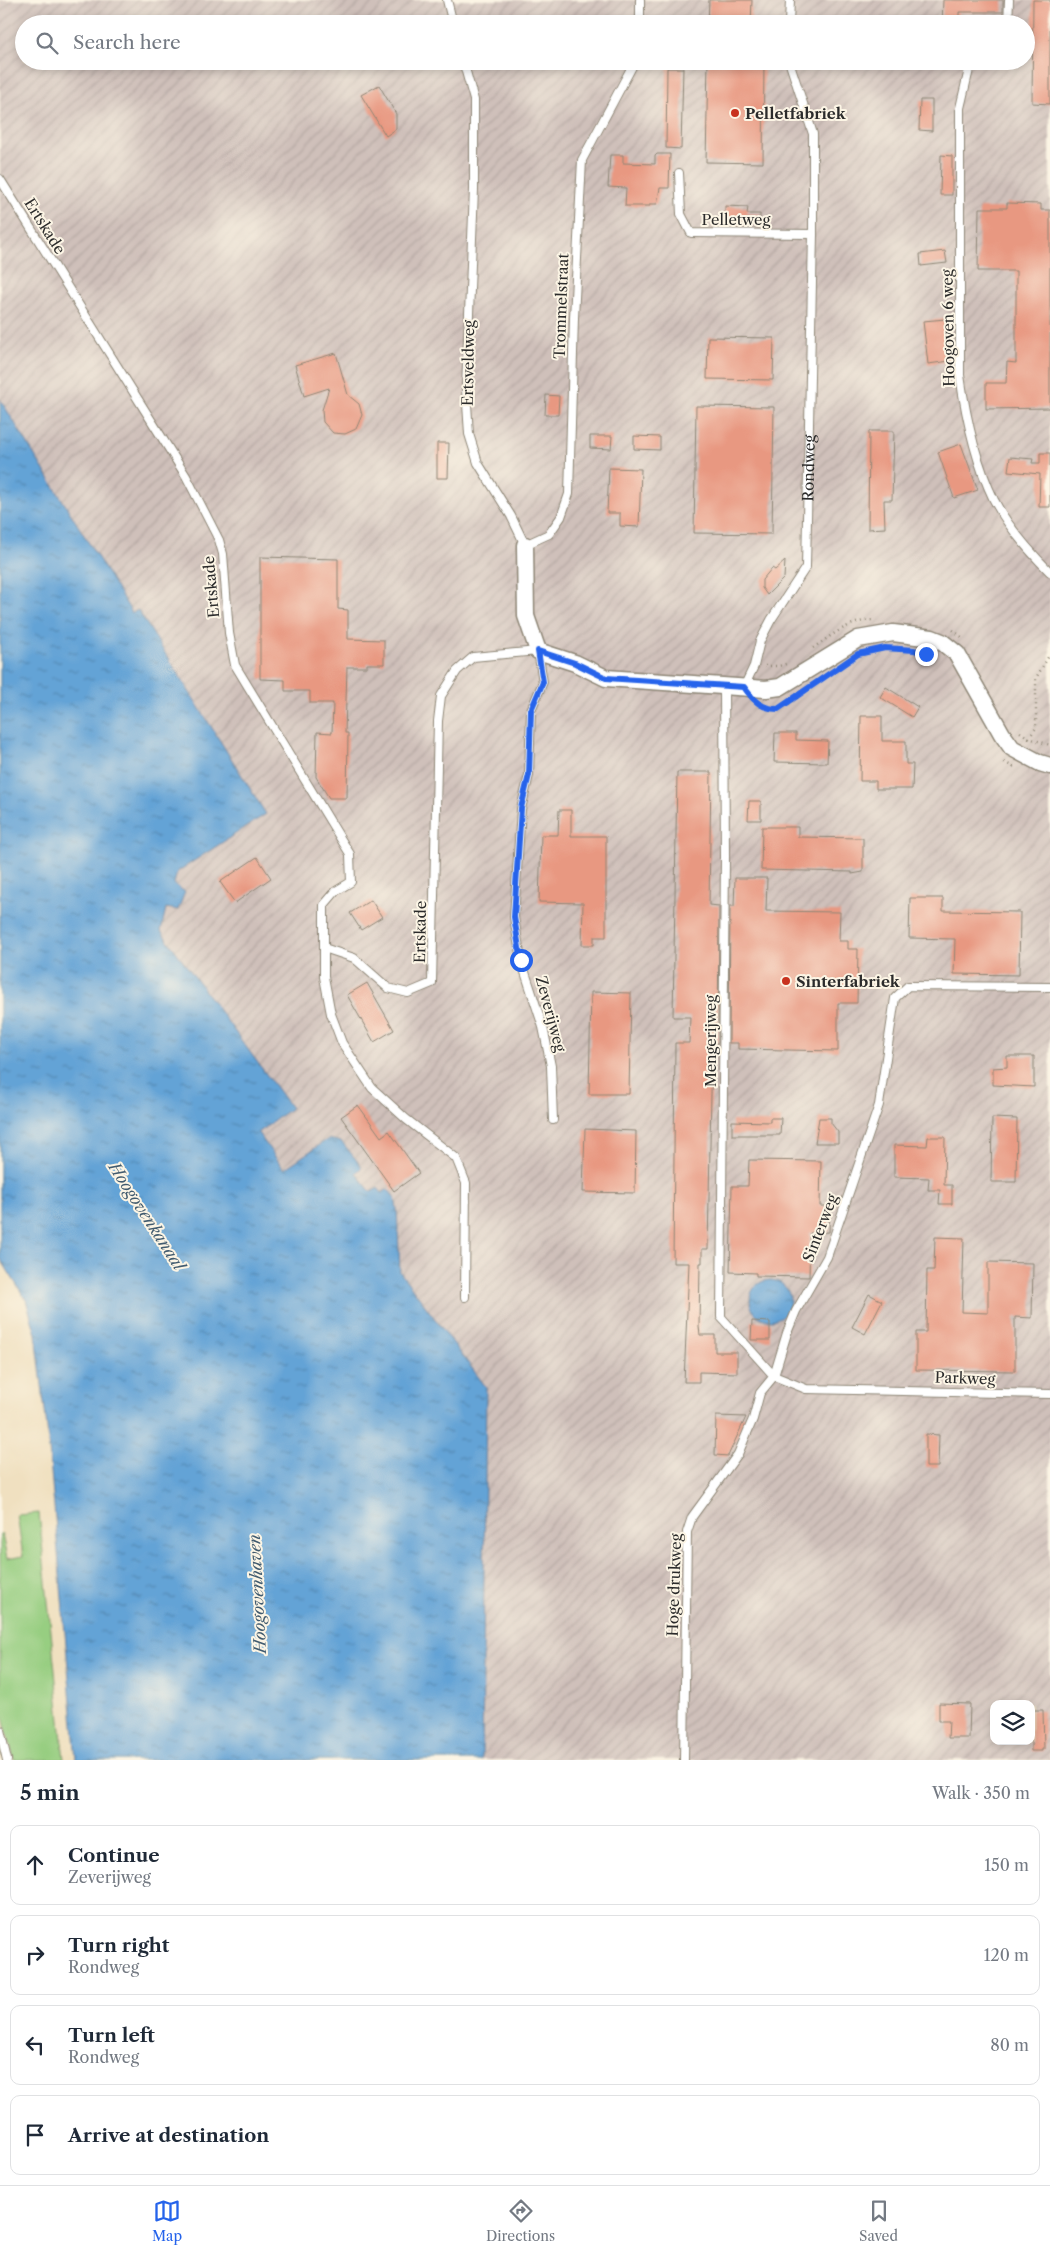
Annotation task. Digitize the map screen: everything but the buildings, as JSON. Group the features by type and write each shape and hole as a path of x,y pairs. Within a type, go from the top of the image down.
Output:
{"street":[{"name":"Ertsveldweg","path":"525,545 526,616 538,651"},
{"path":"538,651 575,663 606,678 724,686 780,687 858,639 893,633 932,638 942,642 957,654 1002,734 1012,748 1040,763 1050,766"}],"lane":[{"path":"447,0 451,15"},
{"path":"640,0 640,15"},
{"path":"789,15 790,0"},
{"path":"1008,15 1009,0"},
{"name":"Ertsveldweg","path":"466,70 474,100 474,189 466,389 469,434 478,464 511,516 525,545"},
{"name":"Trommelstraat","path":"525,545 549,534 561,517 569,494 574,318 582,160 630,70"},
{"name":"Rondweg","path":"744,687 754,666 760,642 771,620 806,567 813,234 813,134 791,70"},
{"name":"Hoogoven 6 weg","path":"969,70 960,108 959,326 960,375 963,395 973,444 994,500 1023,543 1050,572"},
{"name":"Pelletweg","path":"679,173 681,214 691,233 813,234"},
{"name":"Ertskade","path":"0,179 186,476 219,540 224,554 228,633 235,664 350,854 351,882 336,891 324,905 324,977 331,1014 342,1043 372,1088 406,1119 456,1158 466,1183 465,1296"},
{"name":"Ertskade","path":"324,948 354,958 388,988 408,993 432,983 438,721 441,696 456,671 473,657 538,651"},
{"name":"Zeverijweg","path":"538,651 543,682 531,710 529,775 521,808 514,917 521,960 543,1027 551,1066 553,1120"},
{"name":"Mengerijweg","path":"724,686 725,866 721,1317 774,1376"},
{"name":"Sinterweg","path":"774,1376 796,1311 827,1257 878,1105 895,998 908,986 1050,988"},
{"name":"Parkweg","path":"774,1376 806,1389 1050,1394"},
{"name":"Hoge drukweg","path":"684,1760 687,1532 692,1517 738,1454 754,1419 760,1393 774,1376"},
{"path":"0,1730 7,1760"}],"path":[{"path":"920,652 934,656"},
{"path":"1029,738 1036,728 1036,678 1050,654"},
{"path":"744,687 755,702 770,709 778,709 818,682"}],"shaded area":[{"path":"0,0 1050,0 1050,1760 445,1760 276,1198 177,986 0,589"}],"green space":[{"path":"39,1513 64,1760 14,1760 0,1706 0,1534 2,1534 7,1559 23,1556 17,1515"}],"water":[{"path":"0,399 132,613 138,610 266,814 177,872 174,884 185,892 178,910 166,908 161,931 291,1108 258,1133 284,1169 328,1139 342,1142 362,1167 356,1173 371,1192 378,1188 382,1193 388,1189 395,1198 397,1209 400,1272 486,1387 482,1760 76,1760 48,1437 36,1334 26,1300 0,1258"},
{"path":"766,1280 774,1280 781,1283 787,1289 790,1300 787,1311 781,1317 774,1320 766,1320 759,1317 753,1311 750,1304 750,1296 753,1289 759,1283"}],"place":[{"name":"Pelletfabriek","path":"735,113"},
{"name":"Sinterfabriek","path":"786,981"}],"route":[{"path":"521,960 514,917 521,808 529,775 531,710 543,682 538,651 575,663 606,678 744,687 755,702 770,709 778,709 858,654 885,648 914,650 926,654"}],"water label":[{"name":"Hoogovenkanaal","path":"147,1216"},
{"name":"Hoogovenhaven","path":"257,1594"}]}
